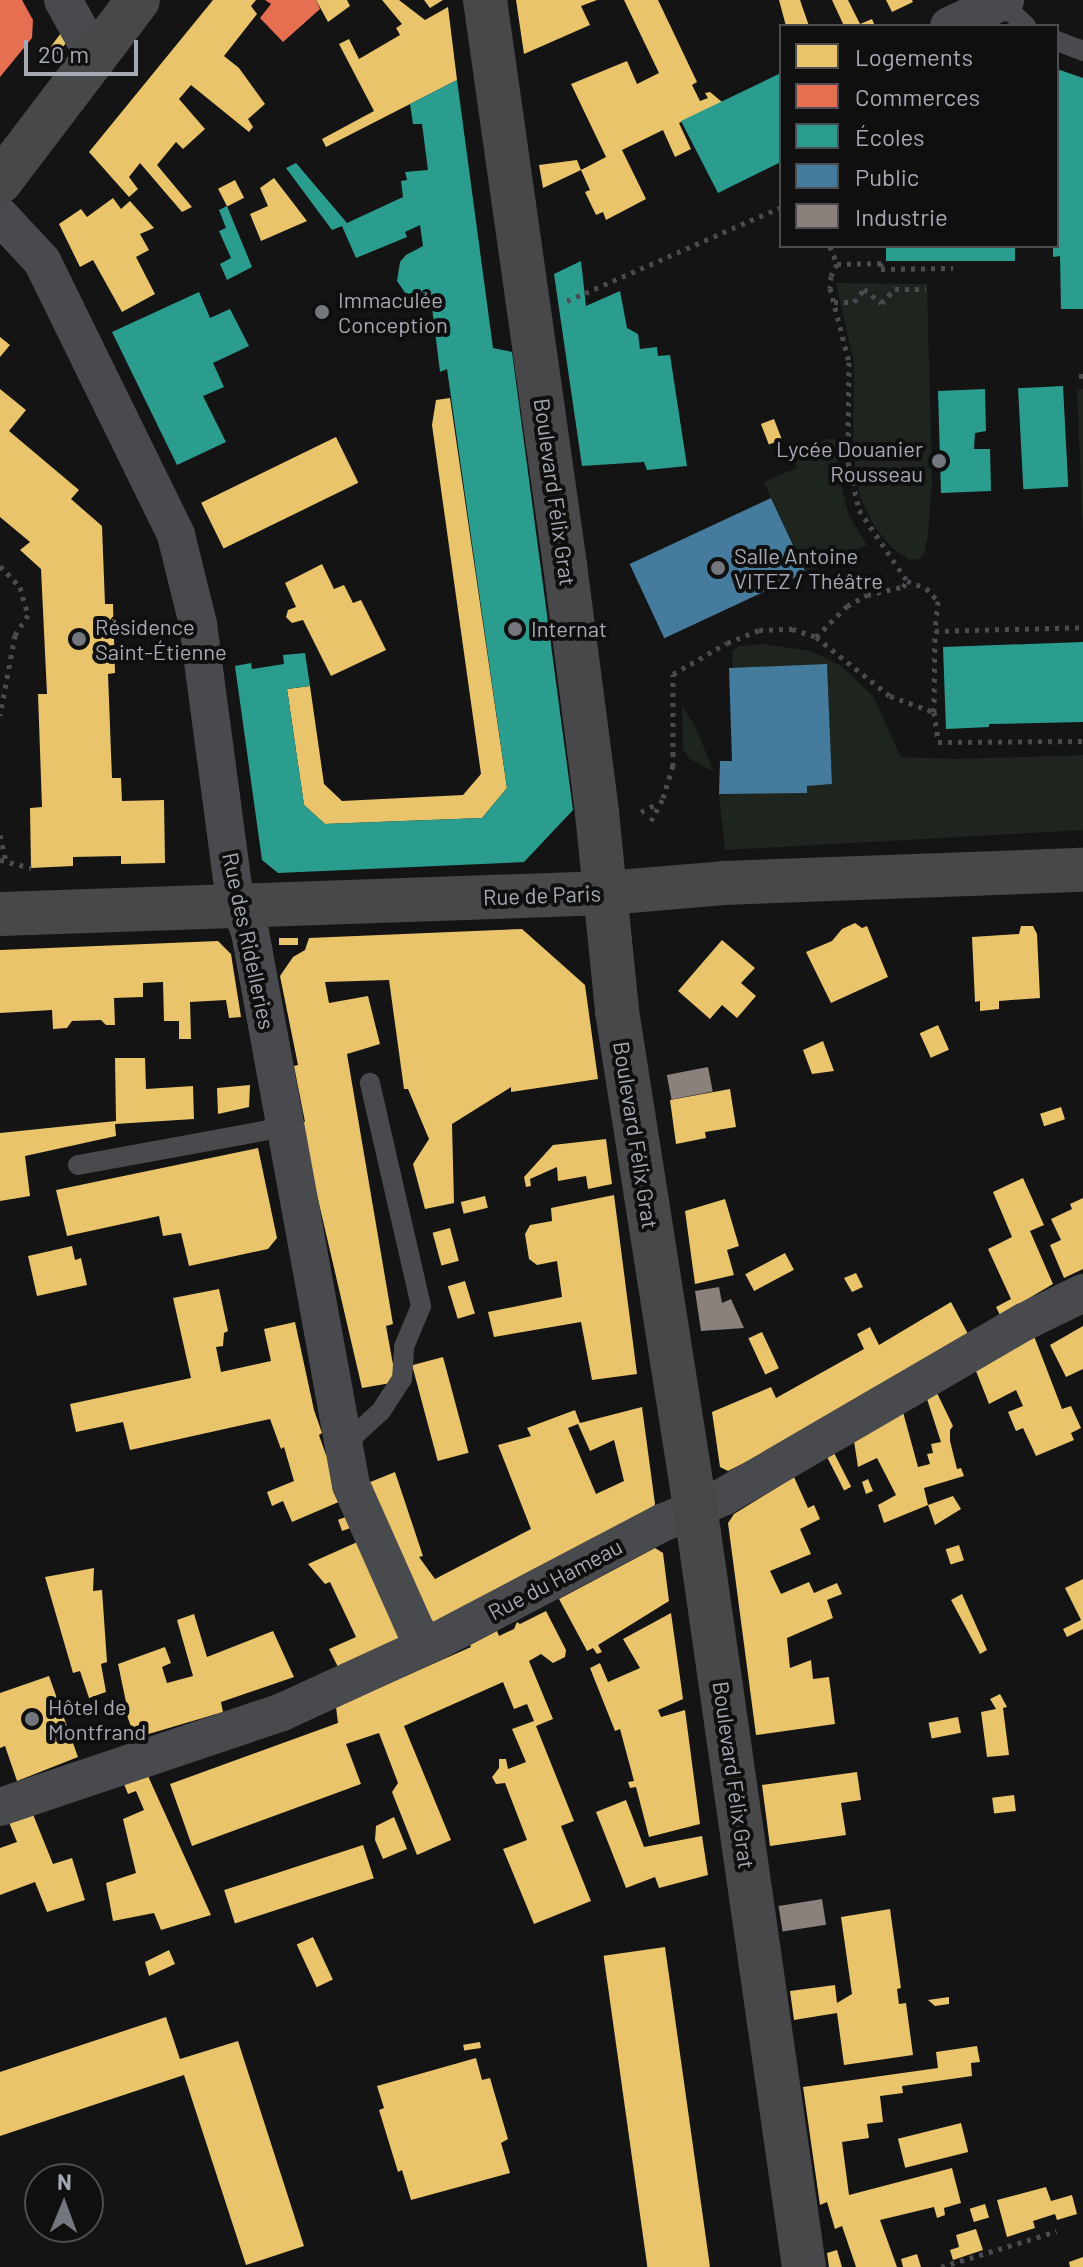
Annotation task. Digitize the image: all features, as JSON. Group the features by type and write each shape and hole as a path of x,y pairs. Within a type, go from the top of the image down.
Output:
{"main road":[{"path":"0,182 138,0"},
{"name":"Boulevard Félix Grat","path":"485,0 565,565 606,893 618,1021 695,1508 804,2267"},
{"name":"Rue de Paris","path":"0,914 238,903 606,893 724,883 1083,870"}],"street":[{"path":"63,0 95,58"},
{"path":"956,24 1011,9"},
{"name":"Rue des Ridelleries","path":"0,216 42,261 176,535 198,624 238,903 250,932 351,1485 423,1647"},
{"name":"Rue du Hameau","path":"0,1807 282,1712 423,1647 695,1508 723,1497 1024,1322 1083,1293"}],"lane":[{"path":"1059,42 1083,51"},
{"path":"344,1445 381,1411 402,1379 404,1347 421,1306 370,1083"},
{"path":"78,1165 286,1127"}],"path":[{"path":"559,305 779,208"},
{"path":"831,248 837,264 831,276 834,302 849,362 848,462 859,510 907,581 926,588 938,601 934,712 938,742 1083,741"},
{"path":"837,264 881,263 881,269 953,268"},
{"path":"834,302 854,302 864,289 881,303 895,289 926,289"},
{"path":"0,566 20,587 28,615 15,635 0,716"},
{"path":"816,637 847,606 867,595 903,587 907,581"},
{"path":"935,631 1083,627"},
{"path":"641,812 663,798 673,766 673,674 727,643 759,630 792,629 816,637 890,696 934,712"},
{"path":"651,821 657,804"},
{"path":"0,835 3,860 31,868"},
{"path":"941,2267 1057,2231"}],"shaded area":[{"path":"836,283 927,284 932,480 928,536 924,554 919,559 910,560 891,547 875,527 860,497 853,448 854,363"},
{"path":"1077,389 1083,389 1083,535"},
{"path":"828,439 838,439 838,473 849,516 867,545 806,572 764,482 797,468 792,455"},
{"path":"762,644 811,651 841,666 873,696 901,757 958,759 1083,755 1083,830 725,850 719,794 832,784 827,665 733,668 732,651 739,646"},
{"path":"682,706 695,726 714,772 690,759 683,750"}],"building: Logements":[{"path":"213,0 256,0 251,6 257,14 224,56 239,68 265,104 248,119 253,127 249,132 191,85 179,99 205,129 183,149 176,142 157,165 192,207 182,212 140,163 129,177 138,189 129,197 89,152"},
{"path":"316,0 347,0 350,6 328,22"},
{"path":"382,0 399,0 425,20 448,7 457,80 326,147 322,139 374,111 339,44 349,39 359,59 400,35 396,28 402,24"},
{"path":"424,0 443,0 430,8"},
{"path":"516,0 597,0 581,6 590,25 524,54"},
{"path":"624,0 658,0 697,82 692,85 700,101 708,98 705,93 710,92 722,102 679,123 691,149 675,157 663,130 622,150 646,199 606,220 603,212 596,215 585,192 590,190 581,170 606,157 571,84 627,61 637,84 659,73"},
{"path":"779,0 800,0 808,24 785,24"},
{"path":"832,0 848,0 860,24 843,24"},
{"path":"886,0 912,0 913,2 892,12"},
{"path":"61,33 69,39 53,60 45,54"},
{"path":"577,160 581,170 543,188 539,165"},
{"path":"274,178 307,221 261,241 250,214 268,206 260,188"},
{"path":"235,180 244,198 227,206 218,189"},
{"path":"113,198 121,209 130,201 154,228 140,234 149,250 136,257 155,294 122,312 93,260 80,267 59,224 81,209 87,217"},
{"path":"0,337 10,345 0,357"},
{"name":"Résidence Saint-Étienne","path":"0,389 26,410 9,431 79,490 71,499 102,526 105,604 113,604 115,673 108,674 112,778 121,778 122,801 164,800 165,863 121,864 121,856 73,857 73,866 31,868 30,808 42,807 38,694 47,694 41,569 20,550 30,542 0,517"},
{"path":"450,398 507,788 482,818 325,824 304,805 287,689 310,686 324,784 342,801 463,795 481,774 432,425 436,400"},
{"path":"774,419 782,440 769,445 761,424"},
{"path":"336,437 358,483 224,549 201,503"},
{"path":"322,564 334,589 344,585 353,603 361,600 386,650 331,676 303,620 292,623 286,617 288,610 296,607 285,583"},
{"path":"855,923 862,928 867,926 888,977 831,1003 806,952 832,941 842,929"},
{"path":"1021,926 1033,926 1037,934 1040,998 999,1001 999,1009 980,1011 980,1001 975,1002 972,937 1019,934"},
{"path":"522,929 585,985 598,1079 511,1092 511,1087 452,1124 454,1203 425,1209 413,1164 429,1139 408,1089 404,1089 389,980 325,982 329,1003 368,996 380,1044 347,1054 393,1324 386,1326 394,1370 391,1383 362,1388 300,1122 305,1122 294,1066 298,1065 280,976 293,957 305,950 309,938"},
{"path":"279,938 298,938 298,945 279,945"},
{"path":"722,940 755,968 741,983 756,996 737,1018 722,1005 710,1019 678,991"},
{"path":"218,941 231,954 241,1017 229,1018 226,1000 190,1002 191,1039 179,1039 179,1021 164,1021 163,982 143,983 143,997 114,998 115,1025 106,1025 101,1020 72,1021 67,1028 53,1029 52,1010 0,1013 0,950"},
{"path":"938,1025 949,1050 931,1058 920,1033"},
{"path":"823,1041 834,1071 812,1074 803,1050"},
{"path":"115,1058 145,1058 146,1089 193,1086 194,1119 115,1124 116,1136 25,1156 30,1196 0,1201 0,1133 116,1121"},
{"path":"250,1085 249,1107 218,1114 217,1088"},
{"path":"730,1089 736,1127 705,1132 706,1138 676,1144 670,1100"},
{"path":"1061,1107 1065,1119 1044,1126 1040,1114"},
{"path":"606,1139 612,1184 588,1189 586,1176 558,1181 557,1167 530,1179 531,1186 526,1187 524,1177 553,1145"},
{"path":"258,1148 277,1238 268,1249 189,1266 181,1233 163,1236 159,1216 67,1236 56,1190"},
{"path":"1023,1178 1044,1225 1030,1231 1053,1284 1000,1315 996,1307 1011,1299 988,1249 1012,1237 993,1192"},
{"path":"614,1195 637,1374 592,1380 581,1322 494,1337 488,1312 562,1297 557,1261 537,1265 529,1259 525,1234 530,1225 552,1221 551,1208"},
{"path":"485,1196 488,1208 464,1214 461,1202"},
{"path":"1083,1198 1083,1269 1064,1278 1050,1245 1061,1240 1051,1219 1072,1209 1070,1204"},
{"path":"725,1199 739,1246 727,1250 734,1275 695,1284 685,1211"},
{"path":"450,1228 459,1261 441,1266 433,1233"},
{"path":"72,1246 75,1260 81,1258 87,1285 37,1296 28,1256"},
{"path":"785,1253 794,1270 754,1291 745,1274"},
{"path":"856,1273 863,1287 852,1292 844,1278"},
{"path":"465,1281 475,1314 458,1319 448,1286"},
{"path":"219,1289 228,1331 224,1333 223,1346 216,1347 221,1372 271,1361 264,1329 295,1322 322,1433 319,1435 326,1455 331,1453 348,1498 292,1522 283,1501 272,1506 267,1492 294,1481 284,1447 281,1449 270,1419 130,1450 123,1422 76,1432 70,1404 191,1378 173,1298"},
{"path":"951,1302 968,1334 794,1438 728,1471 720,1467 712,1412 771,1387 776,1398 864,1349 857,1334 870,1327 879,1345"},
{"path":"1083,1326 1083,1369 1066,1377 1050,1345"},
{"path":"762,1332 779,1368 765,1375 748,1338"},
{"path":"1034,1336 1062,1409 1071,1406 1081,1428 1071,1433 1074,1440 1036,1456 1023,1428 1016,1431 1008,1412 1023,1406 1016,1390 989,1404 976,1371"},
{"path":"443,1357 469,1453 438,1461 412,1365"},
{"path":"937,1393 953,1426 950,1441 957,1469 961,1468 964,1476 924,1488 928,1505 884,1523 878,1505 896,1495 877,1458 858,1467 854,1441 903,1412 918,1467 930,1464 927,1454 933,1453 931,1444 941,1442 927,1399"},
{"path":"642,1407 655,1504 652,1512 434,1623 396,1571 363,1485 395,1472 423,1556 419,1557 435,1579 531,1529 498,1445 531,1436 527,1428 575,1410 580,1423","holes":["578,1424 590,1451 614,1440 624,1481 596,1494 568,1428"]},
{"path":"834,1453 851,1487 844,1490 827,1457"},
{"path":"794,1477 808,1508 814,1505 820,1519 800,1529 811,1554 770,1571 781,1594 809,1582 814,1593 837,1583 842,1594 827,1600 833,1618 787,1638 790,1668 811,1660 813,1679 829,1677 835,1724 756,1735 728,1523 734,1514"},
{"path":"868,1479 873,1491 866,1494 862,1482"},
{"path":"953,1496 961,1509 935,1525 928,1505"},
{"path":"354,1514 358,1525 342,1531 338,1520"},
{"path":"364,1539 407,1637 340,1671 329,1649 356,1637 330,1582 325,1584 308,1564"},
{"path":"959,1545 964,1560 951,1565 946,1549"},
{"path":"655,1548 663,1553 669,1601 598,1645 602,1652 597,1654 593,1648 587,1651 559,1599"},
{"path":"94,1568 93,1591 102,1590 107,1662 101,1664 106,1692 89,1698 80,1671 73,1673 45,1577"},
{"path":"1083,1579 1083,1629 1067,1637 1063,1629 1081,1620 1065,1588"},
{"path":"962,1594 987,1650 980,1654 951,1600"},
{"path":"546,1611 566,1650 565,1657 553,1663 541,1654 529,1661 553,1719 536,1726 574,1821 561,1826 591,1901 534,1924 503,1849 527,1840 505,1783 496,1784 492,1777 499,1768 499,1759 506,1759 508,1769 526,1762 512,1729 534,1721 527,1704 514,1709 503,1682 404,1726 451,1840 417,1855 392,1792 398,1783 379,1733 346,1744 361,1784 192,1846 170,1784 338,1723 336,1707 471,1647 497,1631 499,1636 514,1629 517,1622 520,1624"},
{"path":"671,1613 683,1699 658,1710 661,1717 685,1710 700,1824 649,1837 636,1787 630,1788 628,1782 634,1781 620,1729 615,1731 590,1668 600,1663 608,1682 640,1668 623,1639"},
{"path":"194,1614 207,1657 273,1631 294,1677 221,1702 223,1712 135,1738 123,1704 126,1702 118,1664 165,1647 171,1663 162,1667 167,1683 193,1676 177,1620"},
{"name":"Hôtel de Montfrand","path":"49,1676 78,1757 17,1781 5,1746 0,1748 0,1693"},
{"path":"1000,1694 1007,1707 1003,1708 1009,1755 987,1757 981,1712 996,1709 990,1699"},
{"path":"958,1717 961,1733 932,1738 929,1723"},
{"path":"857,1772 861,1800 841,1803 846,1835 770,1846 762,1785"},
{"path":"148,1776 211,1915 161,1930 154,1913 113,1921 106,1883 136,1873 123,1819 144,1810 136,1791 128,1794 124,1784"},
{"path":"1014,1795 1016,1811 994,1814 992,1798"},
{"path":"626,1800 644,1847 702,1836 708,1875 659,1888 655,1877 626,1888 596,1812"},
{"path":"32,1812 53,1864 72,1858 85,1900 47,1912 35,1882 0,1895 0,1848 17,1842 8,1820"},
{"path":"394,1817 407,1849 383,1859 375,1840 376,1826"},
{"path":"363,1845 374,1878 235,1923 224,1890"},
{"path":"890,1909 901,1988 897,1989 899,2004 906,2003 913,2055 844,2065 837,2013 794,2020 790,1991 835,1985 837,2003 852,1994 841,1917"},
{"path":"313,1937 333,1980 317,1987 297,1945"},
{"path":"665,1947 710,2267 647,2267 604,1956"},
{"path":"169,1950 175,1964 149,1976 145,1962"},
{"path":"949,1997 949,2004 935,2006 928,2000"},
{"path":"166,2017 180,2059 238,2041 304,2246 246,2265 184,2075 0,2136 0,2072"},
{"path":"480,2042 481,2048 464,2051 463,2045"},
{"path":"977,2046 980,2062 971,2063 972,2076 902,2086 903,2093 880,2096 883,2122 867,2124 869,2138 842,2142 849,2195 952,2168 961,2203 944,2208 945,2215 937,2218 934,2207 880,2220 897,2267 856,2267 842,2226 835,2229 827,2202 820,2205 803,2087 938,2068 936,2052"},
{"path":"476,2058 482,2080 490,2078 508,2139 501,2143 510,2173 411,2200 402,2170 398,2172 379,2110 384,2108 377,2086"},
{"path":"961,2123 968,2152 905,2168 898,2139"},
{"path":"1046,2187 1051,2201 1072,2195 1077,2214 1057,2220 1055,2214 1033,2221 1035,2228 1007,2237 997,2200"},
{"path":"985,2204 989,2217 974,2222 970,2209"},
{"path":"976,2229 983,2250 953,2260 950,2250 959,2247 956,2235"},
{"path":"837,2250 842,2267 829,2267 827,2253"},
{"path":"917,2254 921,2267 903,2267 901,2259"},
{"path":"1083,2257 1083,2267 1070,2267 1069,2262"}],"building: Commerces":[{"path":"0,0 22,0 33,20 32,38 0,77"},
{"path":"265,0 316,0 320,9 283,42 260,18 271,4"}],"building: Écoles":[{"path":"1059,70 1083,78 1083,309 1061,309 1060,256 1053,257 1053,248 1059,248"},
{"path":"779,74 779,163 718,193 681,121"},
{"name":"Internat","path":"457,80 493,348 512,352 573,810 524,862 278,873 262,860 235,666 251,663 252,669 284,664 283,655 305,653 310,686 287,689 304,805 325,824 482,818 507,788 447,369 440,372 432,307 413,304 397,281 400,262 423,246 420,225 405,232 407,237 356,258 342,226 332,230 286,168 296,163 347,223 403,197 401,181 407,180 405,172 428,170 422,124 413,124 410,104"},
{"path":"227,206 252,267 227,280 220,264 231,258 219,231 226,228 219,210"},
{"path":"886,248 1015,248 1015,261 886,261"},
{"path":"581,261 586,306 620,291 627,328 638,334 640,349 657,347 658,356 670,355 687,466 647,470 644,462 582,466 554,274"},
{"path":"199,292 210,318 230,309 249,346 213,363 224,387 203,396 226,442 177,465 112,332"},
{"path":"1063,386 1068,487 1023,489 1018,388"},
{"path":"985,389 986,431 975,433 974,449 990,449 991,491 941,493 938,391"},
{"path":"1083,642 1083,722 989,724 989,727 946,729 943,647"}],"building: Public":[{"name":"Salle Antoine VITEZ / Théâtre","path":"771,498 806,572 664,638 630,564"},
{"path":"827,664 832,784 807,786 807,793 719,794 720,761 732,761 729,668"}],"building: Industrie":[{"path":"708,1067 713,1092 672,1100 667,1075"},
{"path":"719,1287 722,1303 731,1299 744,1328 701,1331 695,1291"},
{"path":"822,1899 826,1925 783,1932 779,1906"}],"place":[{"name":"Immaculée Conception","path":"322,312"},
{"name":"Lycée Douanier Rousseau","path":"939,461"},
{"name":"Salle Antoine VITEZ / Théâtre","path":"718,568"},
{"name":"Internat","path":"515,629"},
{"name":"Résidence Saint-Étienne","path":"79,639"},
{"name":"Hôtel de Montfrand","path":"32,1719"}]}
